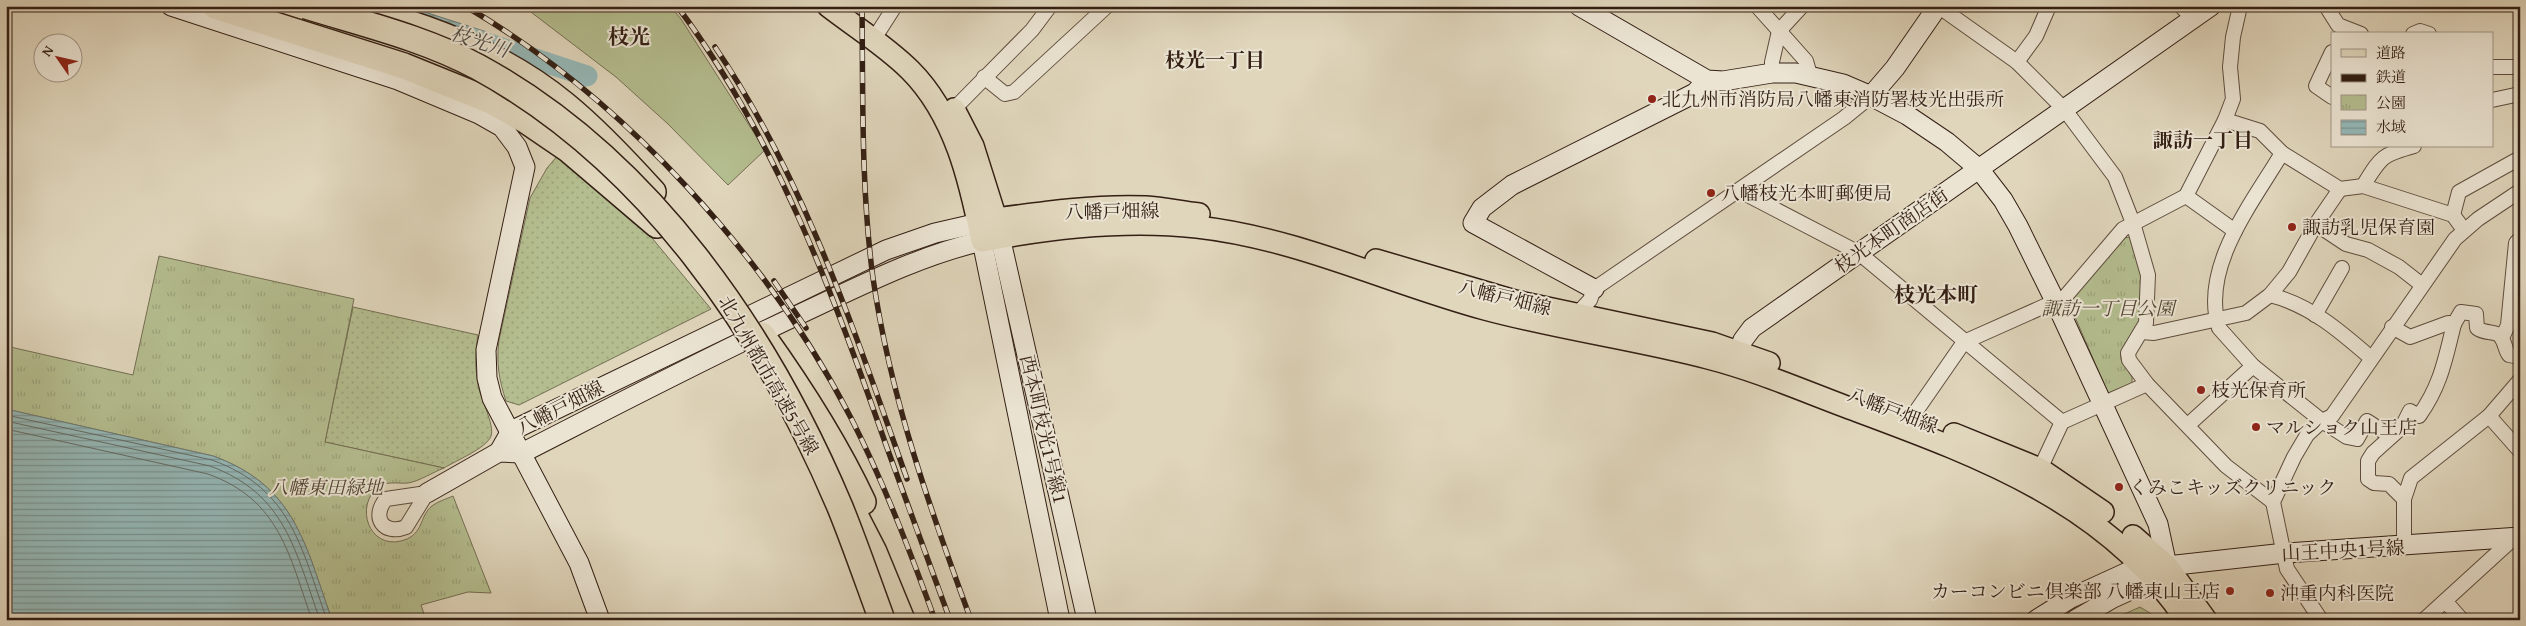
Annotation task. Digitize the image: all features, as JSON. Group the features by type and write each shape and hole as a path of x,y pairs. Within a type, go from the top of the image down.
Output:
{"highway":[{"name":"北九州都市高速5号線","path":"258,6 409,52 496,87 561,128 628,182"},
{"name":"北九州都市高速5号線","path":"306,6 413,39 476,66 540,106 595,151 666,222 719,288 747,329 786,396 840,508 882,620"},
{"path":"347,6 442,34 495,59 562,102 597,133 673,227 691,260 747,327 801,421 861,512 910,620"},
{"path":"209,10 404,66 493,102 525,120 569,150 673,227"},
{"path":"861,512 902,620"}],"main road":[{"path":"828,6 902,63 934,100 945,119 990,230"},
{"path":"846,6 920,66 954,109 974,146 990,230"},
{"name":"八幡戸畑線","path":"990,230 1067,210 1122,207 1148,208 1218,217 1284,231 1468,289 1712,343 1736,358 2031,483 2088,518 2155,570 2186,620"},
{"name":"八幡戸畑線","path":"990,230 1088,225 1170,225 1216,230 1295,248 1438,296 1488,310 1736,358 1912,417 2040,469 2102,511 2155,570 2206,620"}],"street":[{"path":"171,6 209,10 398,80 479,114 502,128 517,146 525,167 486,350 486,378 492,398 511,431 578,563 600,620"},
{"path":"879,31 895,6"},
{"path":"954,109 1032,30 1050,6"},
{"path":"984,77 1005,94 1014,92 1107,6"},
{"path":"1578,6 1707,80 1723,81 1772,74 1810,75 1871,96 1947,142 1979,168 2003,200 2018,226 2055,301 2101,405 2158,524 2155,570"},
{"path":"1758,6 1806,61 1810,75"},
{"path":"1772,74 1772,62 1779,31 1802,6"},
{"path":"1576,314 1590,300 1594,289 1740,191 1844,118 1871,96 1895,68 1938,6 2016,62 2065,110 2115,177 2134,223 2148,275 2146,323 2128,353 2129,360 2147,384 2226,466 2273,502"},
{"path":"2016,62 2036,36 2049,6"},
{"name":"枝光本町商店街","path":"1736,358 1752,328 1979,168 2065,110 2187,13 2211,6"},
{"path":"1912,417 1964,342 2065,297 2123,230 2186,196 2225,120 2233,99 2230,67 2233,37 2240,6"},
{"path":"2326,6 2332,19 2342,31"},
{"path":"2331,54 2316,86 2331,96"},
{"path":"2494,67 2520,67"},
{"path":"1594,289 1472,223 1482,208 1512,185 1695,93 1707,80"},
{"path":"2494,100 2520,94"},
{"path":"2225,120 2260,131 2282,154 2340,189 2364,186 2454,215 2464,230"},
{"path":"2364,186 2381,158 2396,148"},
{"path":"2282,154 2235,231 2224,254 2217,279 2217,320 2219,328 2253,366 2322,421 2346,437 2357,439 2367,421 2390,436"},
{"path":"2454,215 2459,192 2520,158"},
{"path":"2142,332 2154,333 2246,313 2270,295 2289,272 2316,224 2340,189"},
{"path":"1740,191 1859,253 2062,422"},
{"path":"2321,620 2287,569 2273,502 2298,449 2307,435 2322,421 2332,416 2392,327 2464,230 2520,191"},
{"path":"2186,196 2235,231"},
{"path":"2316,224 2346,244 2368,250 2399,266 2422,285"},
{"name":"八幡戸畑線","path":"747,327 511,431 499,452 522,453 886,250 935,233 990,230"},
{"name":"西本町枝光1号線1","path":"990,230 1060,620"},
{"name":"西本町枝光1号線1","path":"990,230 1087,620"},
{"path":"2520,239 2516,243 2508,326 2502,338 2504,349 2509,355 2520,358"},
{"path":"2315,315 2342,268"},
{"path":"2270,295 2292,301 2315,315 2341,332 2371,358"},
{"path":"2404,499 2389,484 2374,483 2368,478 2368,461 2390,436 2402,427 2410,411 2419,416 2427,404 2440,380 2454,324 2461,312 2476,314 2478,328 2484,333 2498,334 2502,338"},
{"path":"2392,327 2410,337 2448,324 2454,324"},
{"path":"2188,426 2253,366"},
{"path":"2404,546 2404,499 2411,478 2489,416 2520,380"},
{"path":"2040,469 2062,422 2147,384"},
{"path":"2489,416 2520,451"},
{"path":"426,493 499,452"},
{"path":"2424,620 2518,536"},
{"name":"山王中央1号線","path":"2155,570 2285,553 2404,546 2518,536"},
{"path":"2036,620 2071,598 2155,570"},
{"path":"2075,620 2155,570"},
{"path":"2445,600 2462,620"}],"green space":[{"path":"523,6 670,6 681,19 765,150 728,185 668,124 616,77"},
{"path":"559,154 632,214 711,309 519,405 506,401 498,363 499,340 530,198 547,168"},
{"name":"諏訪一丁目公園","path":"2129,237 2133,239 2143,272 2140,324 2121,352 2121,359 2132,377 2132,383 2108,393 2068,301 2121,239"},
{"name":"八幡東田緑地","path":"159,256 354,299 325,442 444,468 413,482 386,483 378,486 369,499 366,509 367,519 371,529 385,541 395,542 407,539 416,532 425,514 432,506 453,496 491,593 468,592 421,605 426,620 332,620 314,567 294,521 280,501 263,484 241,469 213,456 6,409 6,346 133,375"},
{"path":"353,307 478,335 476,372 479,390 492,431 491,436 484,445 444,468 325,442"},
{"path":"2140,607 2153,615 2156,620 2111,620"}],"water":[{"path":"336,6 406,6 487,32 480,51"},
{"path":"6,409 213,456 241,469 263,484 280,501 294,521 314,567 332,620 6,620"}],"waterway":[{"name":"枝光川","path":"471,38 587,76"}],"railway":[{"path":"465,6 524,44 580,87 635,134 686,186 734,241 778,299 817,358 851,418 875,467 935,620"},
{"path":"677,6 712,56 744,109 798,217 844,330 950,620"},
{"path":"862,6 863,142 866,211 880,322 913,452 971,620"},
{"path":"715,47 747,97 801,202 825,256 907,479"},
{"path":"774,281 806,328"}],"place":[{"name":"北九州市消防局八幡東消防署枝光出張所","path":"1652,99"},
{"name":"八幡枝光本町郵便局","path":"1711,193"},
{"name":"諏訪乳児保育園","path":"2292,227"},
{"name":"枝光保育所","path":"2201,390"},
{"name":"マルショク山王店","path":"2256,427"},
{"name":"くみこキッズクリニック","path":"2119,487"},
{"name":"カーコンビニ倶楽部 八幡東山王店","path":"2230,591"},
{"name":"沖重内科医院","path":"2270,593"}],"district":[{"name":"枝光","path":"629,36"},
{"name":"枝光一丁目","path":"1215,59"},
{"name":"諏訪一丁目","path":"2203,139"},
{"name":"枝光本町","path":"1936,294"}]}
